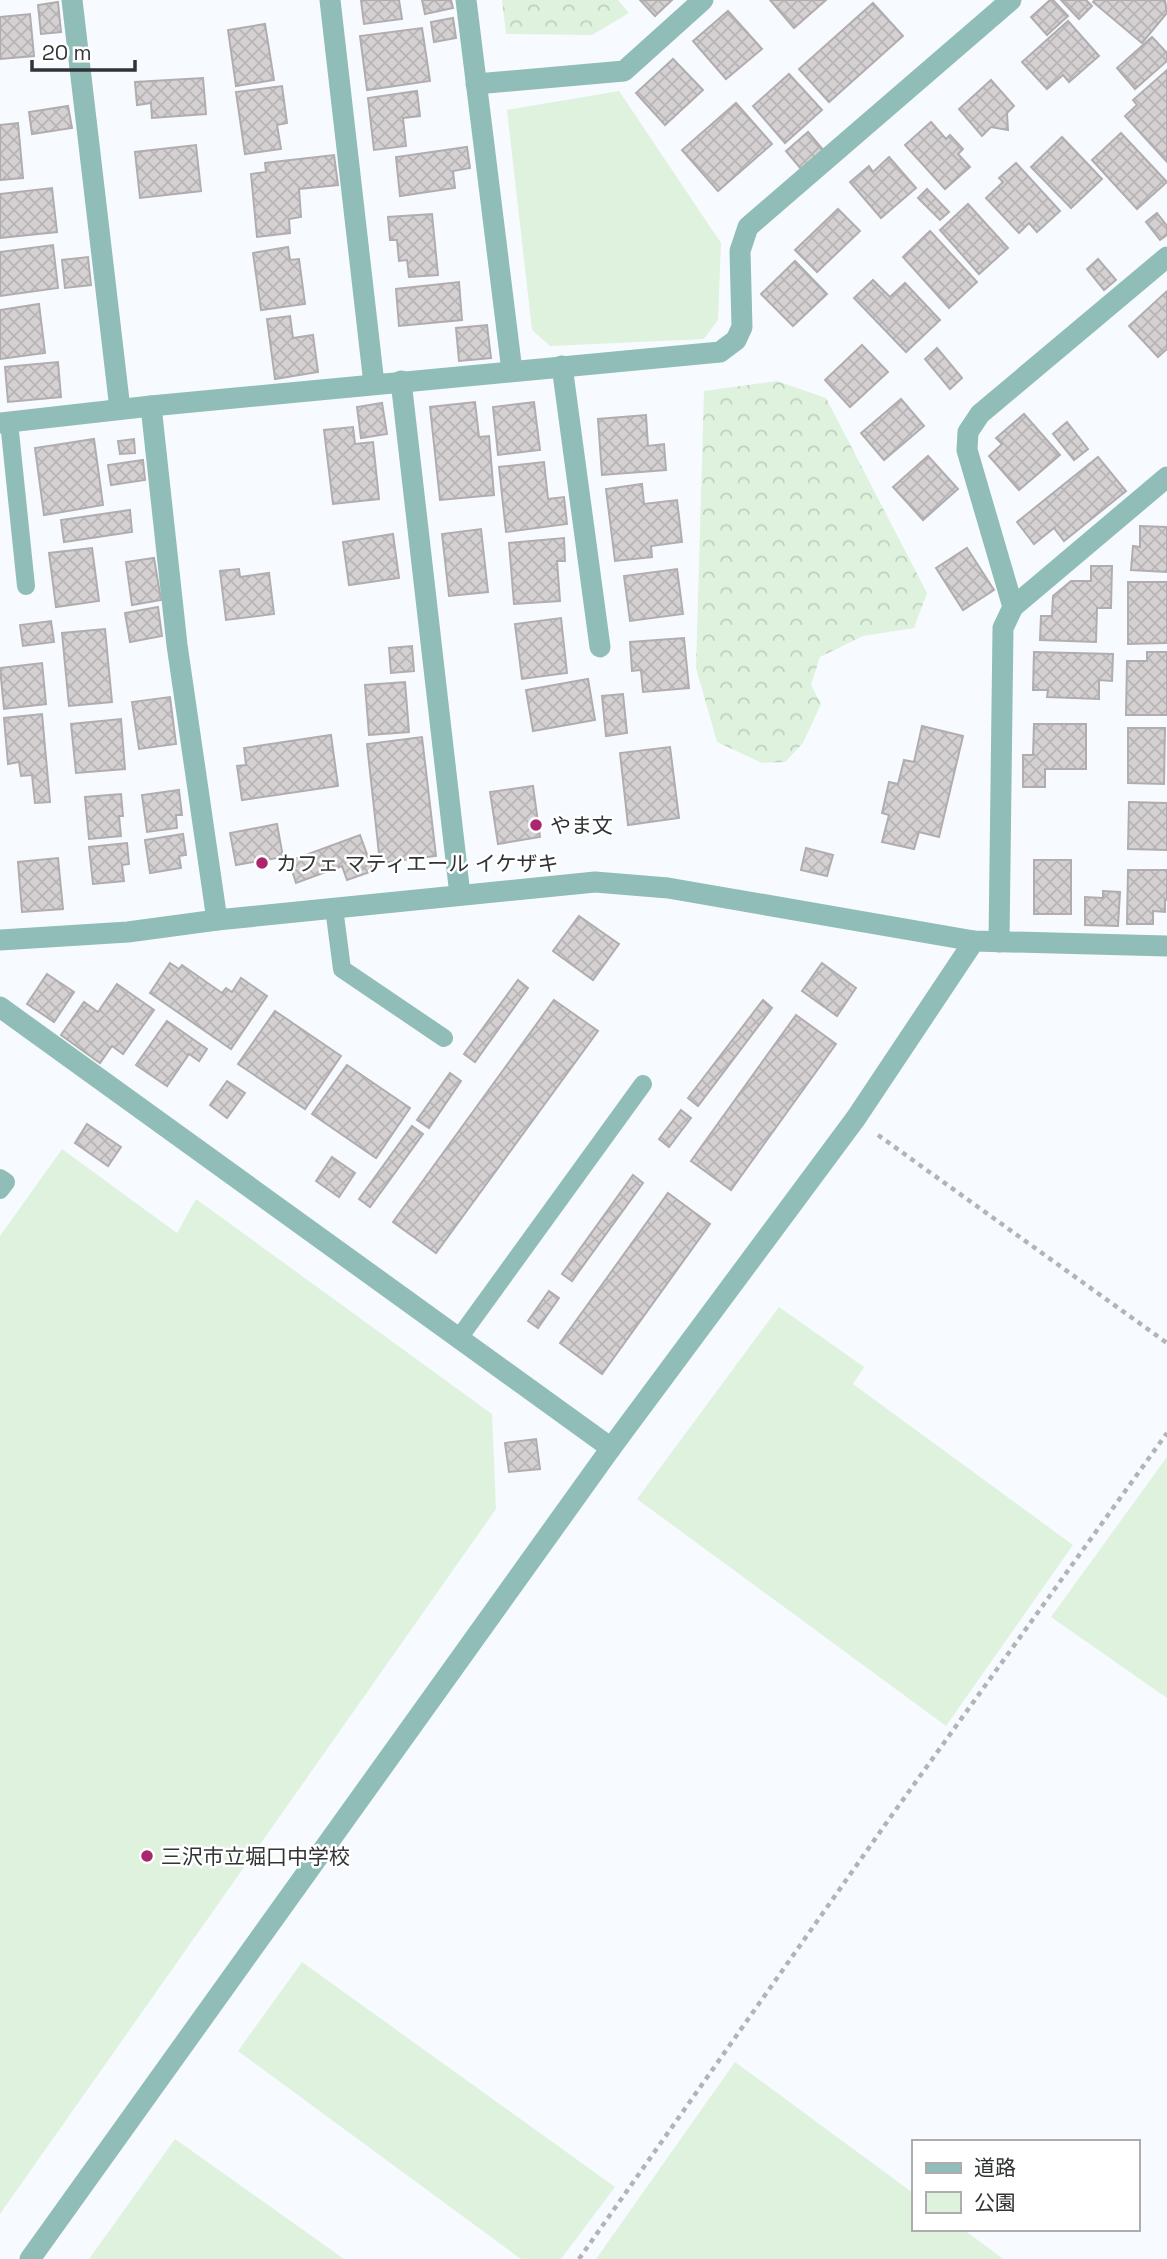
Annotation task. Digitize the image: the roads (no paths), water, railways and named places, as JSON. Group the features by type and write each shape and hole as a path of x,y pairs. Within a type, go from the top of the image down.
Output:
{"street":[{"path":"72,0 120,409"},
{"path":"330,0 374,384"},
{"path":"466,0 512,371"},
{"path":"476,84 624,71 703,0"},
{"path":"5,423 401,381 720,352 736,340 743,327 740,251 748,227 1011,0"},
{"path":"1013,607 967,450 968,432 980,414 1167,257"},
{"path":"562,366 600,647"},
{"path":"401,381 460,895"},
{"path":"151,406 177,645 218,920"},
{"path":"999,942 1003,628 1013,607 1167,477"},
{"path":"0,940 128,932 218,920 595,882 668,888 974,941 1167,946"},
{"path":"30,2259 611,1448 856,1118 974,941"},
{"path":"0,1007 611,1448"}],"lane":[{"path":"5,423 26,586"},
{"path":"334,908 342,969 444,1038"},
{"path":"459,1338 643,1084"},
{"path":"0,1178 6,1182 0,1190"}],"place":[{"name":"やま文","path":"536,825"},
{"name":"カフェ マティエール イケザキ","path":"262,863"},
{"name":"三沢市立堀口中学校","path":"147,1856"}]}
